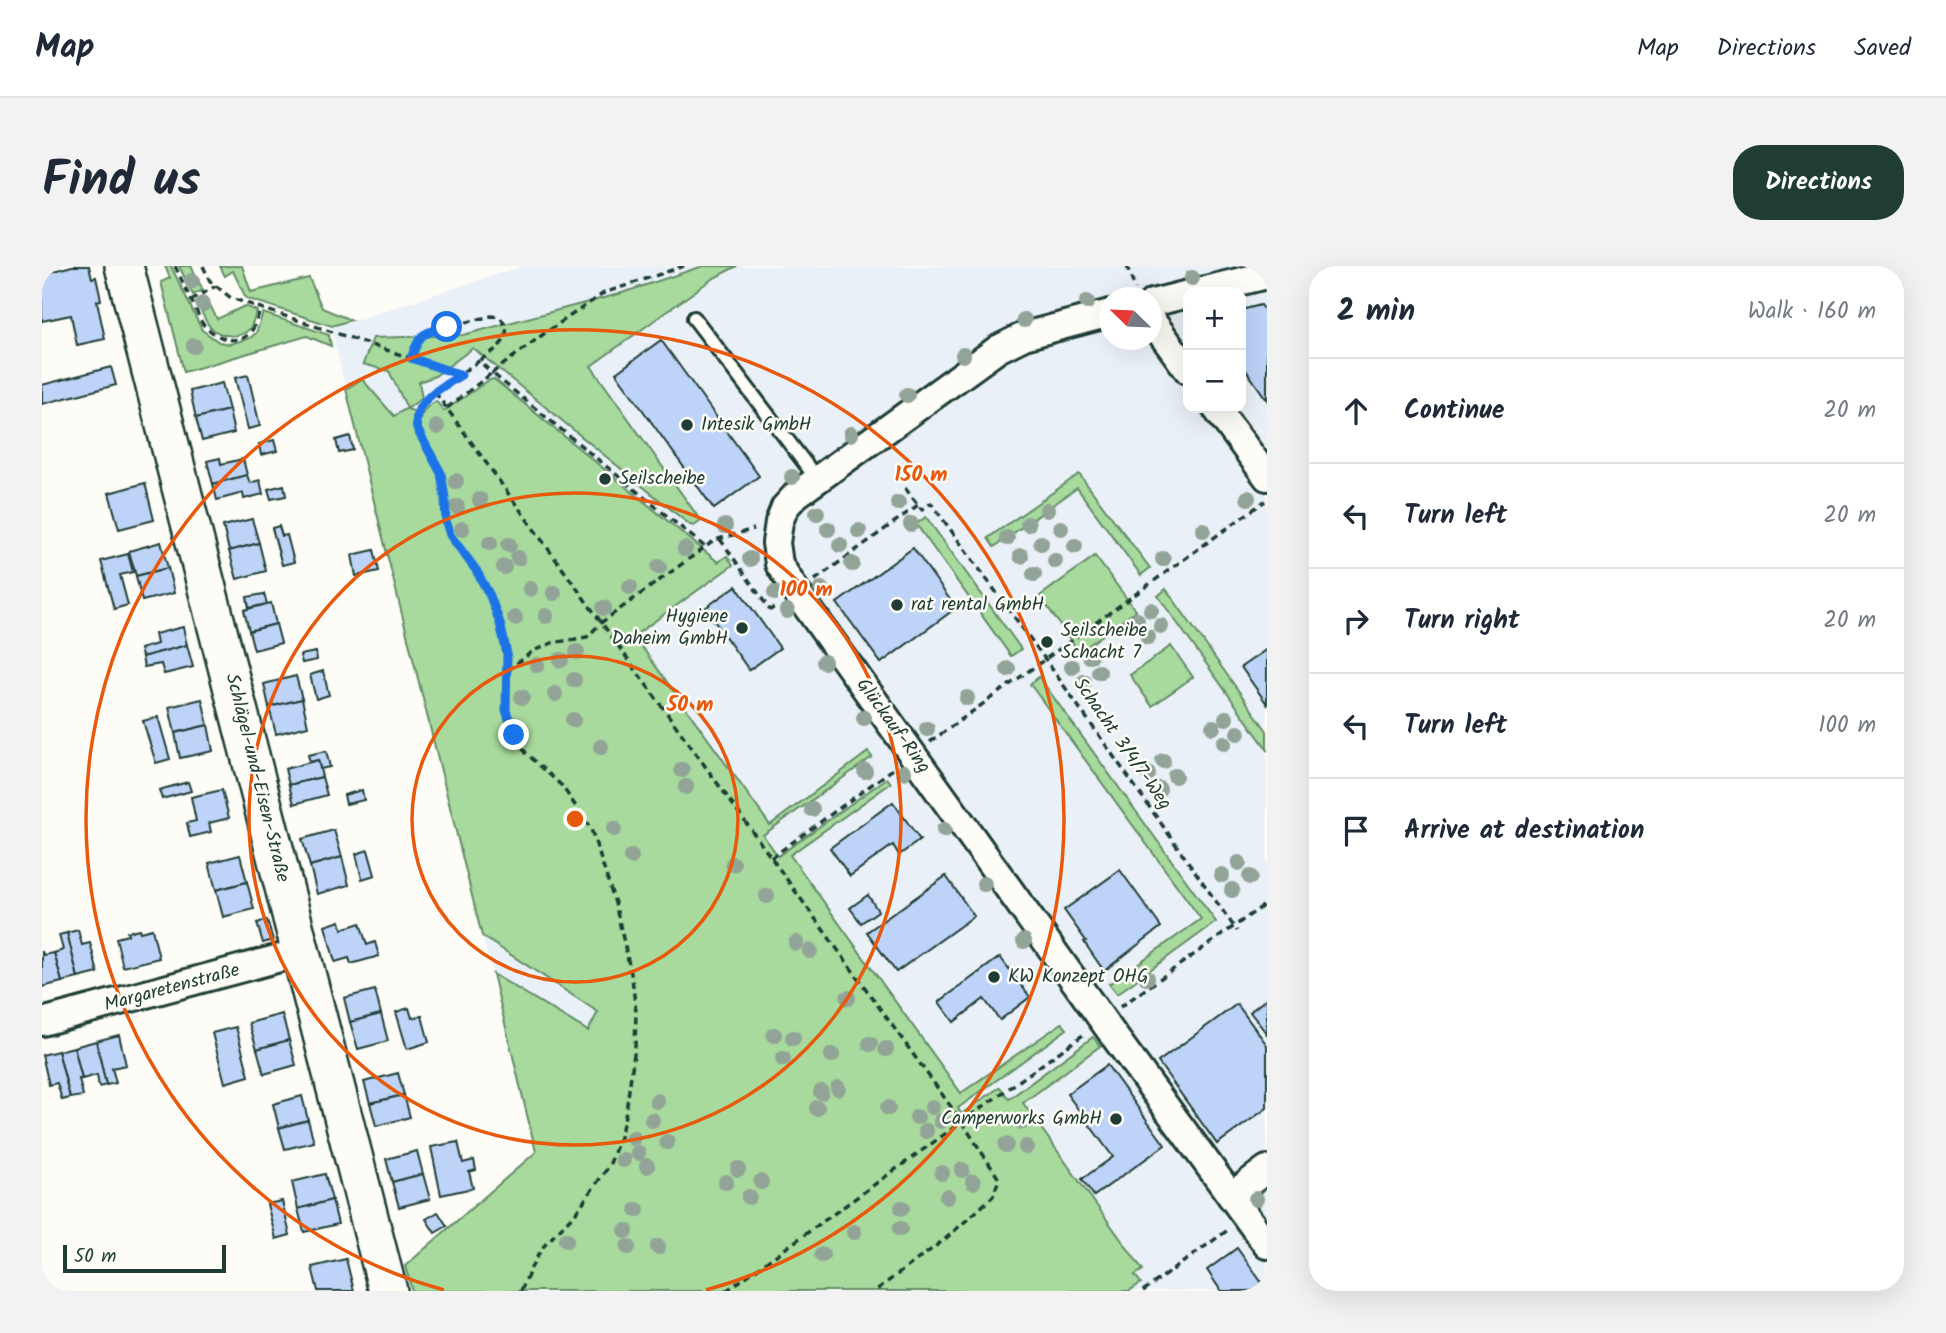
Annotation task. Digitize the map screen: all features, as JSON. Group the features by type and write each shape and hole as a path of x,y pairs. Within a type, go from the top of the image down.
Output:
{"street":[{"name":"Schlägel-und-Eisen-Straße","path":"124,266 388,1291"},
{"path":"1218,287 1267,275"},
{"path":"1162,300 1183,295"},
{"path":"779,522 785,507 796,495 998,349 1024,336 1099,316"},
{"path":"1162,334 1183,363"},
{"path":"1220,413 1267,477"},
{"name":"Glückauf-Ring","path":"779,522 776,543 779,564 797,593 1267,1245"},
{"name":"Margaretenstraße","path":"42,1022 302,952"},
{"path":"1231,1196 1267,1169"}],"lane":[{"path":"694,318 817,480"}],"path":[{"path":"175,266 202,323 223,339 244,337 253,329 261,308"},
{"path":"203,266 210,281 231,298 461,375"},
{"path":"447,408 545,333 604,293 684,266"},
{"path":"1127,266 1134,287"},
{"path":"191,300 216,286"},
{"path":"411,358 420,336 425,333 491,316 498,316 507,329 506,336 495,349 425,400 416,411 415,421 441,473 450,535 476,570 500,623 507,654 506,710 514,735 526,753 562,786 591,829 615,903 632,978 636,1012 635,1047 620,1138 609,1166 577,1211 542,1248 521,1291"},
{"path":"479,361 705,547"},
{"path":"435,392 962,1122 999,1179 993,1196 944,1240 875,1291"},
{"name":"Schacht 3/4/7-Weg","path":"905,488 922,510 931,503 1237,931"},
{"path":"771,858 1267,500"},
{"path":"720,538 770,610 918,505"},
{"path":"507,671 533,651 552,643 586,637 602,622 720,538 779,522"},
{"path":"726,1291 962,1122"},
{"path":"1143,1291 1247,1217"}],"shaded area":[{"path":"523,266 1267,266 1267,1291 412,1291 405,1266 536,1152 331,328"}],"green space":[{"path":"165,266 171,266 202,330 219,342 230,344 250,338 256,333 263,313 329,335 331,346 307,336 184,372 161,282 170,278"},
{"path":"179,266 191,266 203,290 193,295"},
{"path":"220,266 242,266 251,292 309,278 322,308 351,320 332,326 246,298 233,271 225,276"},
{"path":"703,266 737,266 712,279 591,366 701,521 694,526 473,348 435,376 419,382 422,398 407,409 422,414 436,401 444,411 494,379 718,562 727,556 733,565 634,636 770,825 868,752 872,757 763,835 778,856 887,778 891,783 790,855 961,1093 1062,1023 1067,1029 958,1108 961,1114 1000,1087 1009,1099 1093,1037 1100,1046 1023,1103 1143,1270 1135,1275 1141,1283 1129,1291 412,1291 405,1266 536,1152 493,974 588,1031 598,1012 482,936 346,389 362,379 394,416 407,408 389,371 363,364 373,338 463,335 619,294"},
{"path":"206,297 217,319 245,306 257,311 251,327 242,334 231,336 214,330 206,321 197,302"},
{"path":"1079,474 1150,568 1141,575 1077,488 994,547 988,538"},
{"path":"926,517 1021,649 1011,656 916,524"},
{"path":"1095,556 1136,611 1079,652 1040,596"},
{"path":"1166,589 1267,731 1267,749 1158,596"},
{"path":"1171,646 1193,677 1152,706 1130,675"},
{"path":"1039,677 1216,922 1117,994 1109,984 1201,919 1030,684"}],"building":[{"path":"72,266 89,266 92,278 96,277 101,300 97,301 105,339 77,345 71,315 42,321 42,274"},
{"path":"1261,305 1267,313 1267,400 1246,370 1246,309"},
{"name":"Intesik GmbH","path":"661,340 759,476 714,509 616,373"},
{"path":"111,367 116,385 42,404 42,385"},
{"path":"248,375 260,426 248,429 235,378"},
{"path":"222,383 229,410 196,418 190,391"},
{"path":"229,410 234,433 202,441 196,418"},
{"path":"350,436 353,450 339,453 336,440"},
{"path":"274,440 277,451 261,455 259,444"},
{"path":"220,458 221,464 243,459 247,475 213,484 207,461"},
{"path":"247,475 250,483 260,480 263,494 244,499 243,493 217,500 213,484"},
{"path":"145,483 154,520 119,529 109,493"},
{"path":"284,485 286,496 271,499 268,489"},
{"path":"252,519 259,543 229,551 223,526"},
{"path":"279,526 282,536 287,535 294,562 282,565 272,528"},
{"path":"161,542 168,568 136,576 129,551"},
{"path":"259,543 266,571 237,579 229,551"},
{"name":"rat rental GmbH","path":"913,548 956,608 881,663 837,603"},
{"path":"374,550 379,571 356,576 352,555"},
{"path":"128,554 133,572 120,575 128,605 114,609 101,561"},
{"path":"168,568 174,593 142,601 136,576"},
{"name":"Hygiene Daheim GmbH","path":"736,586 780,648 749,670 705,608"},
{"path":"264,594 267,604 249,608 247,597"},
{"path":"271,603 276,624 249,631 244,610"},
{"path":"276,624 281,643 254,650 249,631"},
{"path":"183,627 187,645 142,657 140,649 157,644 155,634"},
{"path":"187,645 193,667 164,674 161,664 144,667 142,657"},
{"path":"1267,649 1267,704 1241,667"},
{"path":"316,652 317,660 302,663 300,655"},
{"path":"323,671 329,695 316,699 310,675"},
{"path":"296,676 302,699 269,707 264,684"},
{"path":"202,699 208,725 175,733 169,707"},
{"path":"302,699 308,726 276,734 269,707"},
{"path":"158,717 170,759 156,763 143,721"},
{"path":"208,725 213,751 180,758 175,733"},
{"path":"326,751 330,767 320,769 318,760 310,762 308,755"},
{"path":"318,760 322,777 289,785 285,769"},
{"path":"322,777 327,795 294,804 289,785"},
{"path":"188,782 191,791 162,799 159,790"},
{"path":"222,790 229,818 209,823 211,832 190,837 187,823 196,821 191,797"},
{"path":"362,790 364,800 346,804 344,795"},
{"path":"893,802 920,840 899,855 893,845 850,876 830,848"},
{"path":"334,830 342,857 310,866 302,839"},
{"path":"368,850 375,875 362,879 356,854"},
{"path":"240,855 247,882 216,890 209,863"},
{"path":"342,857 349,885 317,894 310,866"},
{"path":"1120,870 1161,927 1104,971 1064,910"},
{"path":"946,876 974,916 896,972 867,932"},
{"path":"247,882 254,909 223,917 216,890"},
{"path":"868,895 878,911 861,923 850,908"},
{"path":"267,920 273,940 263,943 257,923"},
{"path":"340,921 342,929 360,923 367,945 375,942 379,956 351,964 349,958 335,962 325,926"},
{"path":"139,929 140,932 152,929 159,958 123,967 116,938"},
{"path":"78,930 82,945 90,943 98,973 78,978 67,933"},
{"path":"67,933 78,978 62,982 54,953 63,950 59,935"},
{"path":"42,951 43,955 54,953 62,982 42,987"},
{"name":"KW Konzept OHG","path":"1000,957 1030,997 1000,1020 984,999 954,1022 939,1002"},
{"path":"375,990 381,1014 350,1022 344,998"},
{"path":"1267,998 1267,1034 1250,1012"},
{"path":"1237,1004 1267,1045 1267,1108 1217,1144 1158,1062"},
{"path":"409,1008 412,1018 422,1016 429,1042 407,1049 396,1012"},
{"path":"282,1014 289,1040 257,1049 249,1023"},
{"path":"381,1014 388,1041 358,1049 350,1022"},
{"path":"236,1027 249,1076 225,1083 212,1033"},
{"path":"119,1035 126,1065 112,1068 116,1083 106,1085 96,1041"},
{"path":"289,1040 296,1065 264,1074 257,1049"},
{"path":"96,1041 106,1085 99,1087 97,1075 82,1079 74,1047"},
{"path":"74,1047 83,1096 70,1098 58,1051"},
{"path":"58,1051 70,1098 62,1100 57,1083 49,1085 42,1055"},
{"name":"Camperworks GmbH","path":"1107,1065 1165,1145 1094,1196 1082,1179 1113,1157 1067,1094"},
{"path":"398,1073 404,1095 370,1103 364,1082"},
{"path":"404,1095 410,1117 376,1126 370,1103"},
{"path":"302,1096 308,1120 279,1128 273,1104"},
{"path":"308,1120 314,1142 285,1149 279,1128"},
{"path":"458,1142 463,1163 474,1160 476,1170 469,1172 473,1188 441,1195 431,1147"},
{"path":"417,1151 423,1174 392,1182 386,1159"},
{"path":"325,1174 332,1200 298,1209 292,1182"},
{"path":"423,1174 430,1199 399,1207 392,1182"},
{"path":"332,1200 338,1224 304,1232 298,1209"},
{"path":"282,1201 290,1235 276,1239 267,1204"},
{"path":"438,1212 447,1226 435,1233 426,1219"},
{"path":"1237,1248 1267,1291 1221,1291 1207,1270"},
{"path":"346,1259 354,1291 318,1291 312,1267"}],"place":[{"name":"Intesik GmbH","path":"687,425"},
{"name":"Seilscheibe","path":"605,479"},
{"name":"rat rental GmbH","path":"897,605"},
{"name":"Hygiene Daheim GmbH","path":"742,628"},
{"name":"Seilscheibe Schacht 7","path":"1047,642"},
{"name":"KW Konzept OHG","path":"994,977"},
{"name":"Camperworks GmbH","path":"1116,1119"}],"route":[{"path":"447,327 420,336 411,358 461,375 425,400 416,411 415,421 441,473 450,535 476,570 500,623 507,654 506,710 514,735"}]}
